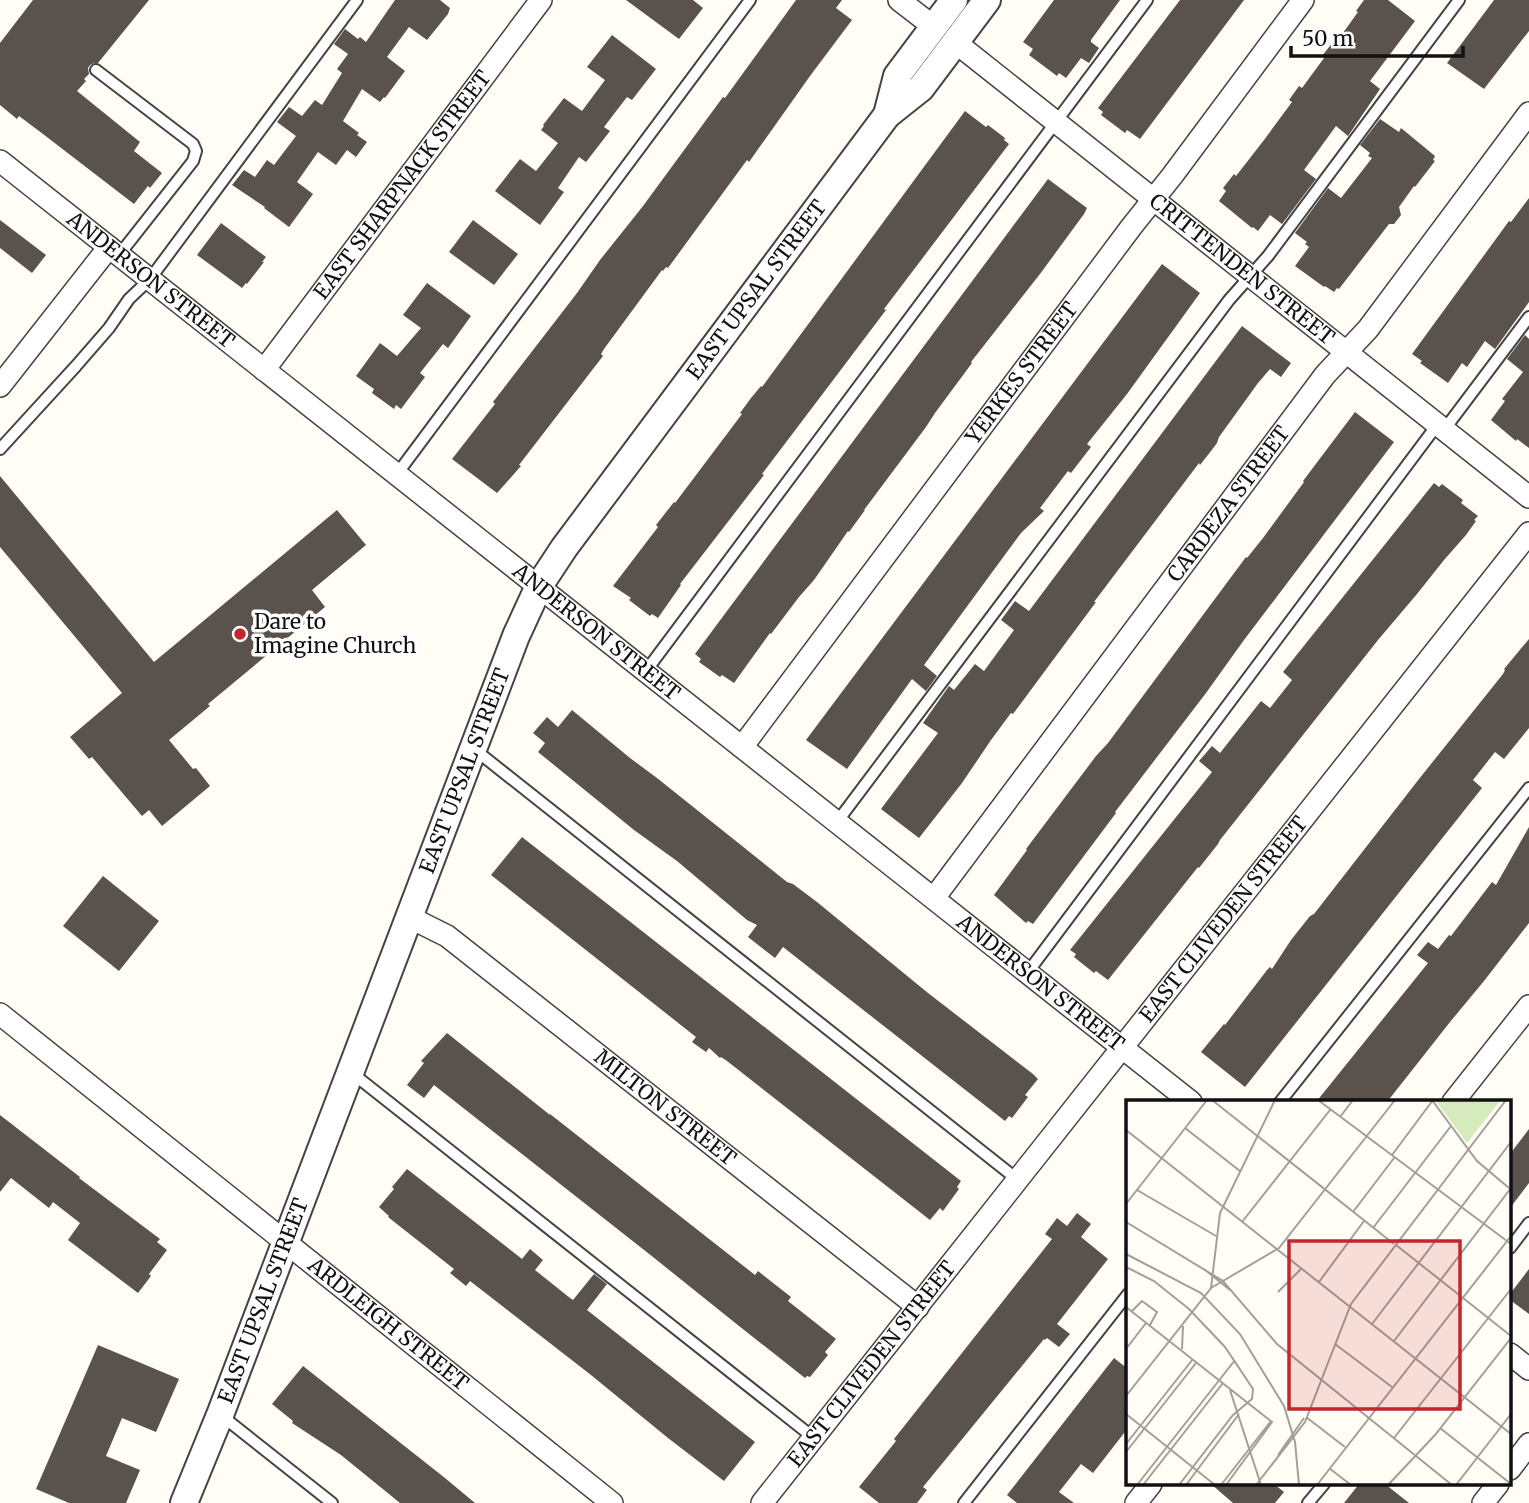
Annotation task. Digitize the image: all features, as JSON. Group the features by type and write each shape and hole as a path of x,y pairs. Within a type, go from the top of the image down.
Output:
{"street":[{"name":"EAST SHARPNACK STREET","path":"264,370 541,0"},
{"name":"CRITTENDEN STREET","path":"899,0 1529,498"},
{"name":"EAST UPSAL STREET","path":"184,1503 220,1415 473,749 527,610 539,586 558,555 887,115 921,88 944,35 954,0"},
{"name":"EAST UPSAL STREET","path":"944,35 987,0"},
{"name":"YERKES STREET","path":"742,747 1303,0"},
{"name":"CARDEZA STREET","path":"934,898 1325,375 1368,329 1529,113"},
{"name":"ANDERSON STREET","path":"0,161 1189,1100"},
{"path":"0,386 114,251"},
{"name":"EAST CLIVEDEN STREET","path":"762,1503 1529,533"},
{"name":"MILTON STREET","path":"408,918 447,936 918,1307"},
{"path":"1454,1100 1529,1006"},
{"name":"ARDLEIGH STREET","path":"0,1014 612,1503"},
{"path":"1512,1356 1529,1369"},
{"path":"1512,1466 1529,1444"},
{"path":"1136,1503 1149,1486"},
{"path":"1483,1503 1496,1486"}],"lane":[{"path":"0,449 150,279 357,0"},
{"path":"397,474 750,0"},
{"path":"646,671 1147,0"},
{"path":"837,822 1229,300 1268,256 1459,0"},
{"path":"96,70 193,144 195,151 192,161 114,251"},
{"path":"1028,972 1441,427 1529,317"},
{"path":"473,749 1018,1180"},
{"path":"1282,1100 1529,788"},
{"path":"350,1073 814,1438"},
{"path":"1512,1245 1529,1223"},
{"path":"964,1503 1126,1297"},
{"path":"220,1415 332,1503"},
{"path":"1308,1503 1322,1486"}],"building":[{"path":"33,0 149,0 98,63 90,65 89,74 84,79 86,81 77,91 140,142 134,151 162,173 134,204 19,116 17,119 0,105 0,43"},
{"path":"395,0 440,0 450,8 427,40 409,27 387,57 405,71 385,98 380,102 362,89 343,121 367,142 356,157 347,150 336,165 318,152 297,182 313,194 289,227 232,185 244,170 255,177 267,160 274,165 296,136 277,122 289,107 302,116 315,100 322,105 342,73 337,69 348,54 334,44 345,29 366,42"},
{"path":"626,0 693,0 703,8 679,39"},
{"path":"796,0 842,0 836,8 852,20 749,162 747,160 668,268 662,270 604,349 601,354 603,356 519,465 521,466 497,493 452,459"},
{"path":"1054,0 1120,0 1091,40 1099,48 1089,63 1081,58 1066,78 1059,73 1057,76 1029,55 1033,49 1023,42"},
{"path":"1180,0 1244,0 1140,139 1127,130 1125,133 1101,115 1103,112 1098,108"},
{"path":"1364,0 1388,0 1415,21 1370,81 1380,89 1348,136 1336,126 1304,170 1316,179 1282,224 1270,215 1258,231 1219,201 1226,191 1223,188 1264,140 1292,102 1289,100 1299,86 1302,88"},
{"path":"1494,0 1529,0 1529,31 1484,89 1447,63"},
{"path":"612,35 656,69 632,100 627,97 604,127 610,131 586,162 579,157 558,188 564,192 540,225 495,191 520,159 536,171 558,143 541,130 564,98 582,111 605,80 587,67"},
{"path":"965,111 986,127 988,125 1009,144 680,584 658,618 652,614 650,616 613,586"},
{"path":"1380,119 1399,132 1401,128 1435,156 1435,161 1399,207 1401,215 1394,224 1389,224 1334,292 1295,266 1309,247 1305,244 1307,242 1295,233 1328,188 1341,198 1372,158 1360,145"},
{"path":"1048,179 1087,208 1084,214 971,362 814,580 770,633 734,683 722,675 720,677 699,662 701,659 695,654"},
{"path":"1529,198 1529,302 1495,349 1485,341 1467,367 1462,363 1448,383 1412,354 1509,221 1511,222"},
{"path":"0,220 46,255 32,273 0,248"},
{"path":"473,220 518,254 494,285 449,252"},
{"path":"221,223 266,257 242,288 197,255"},
{"path":"1162,264 1200,293 1087,444 1091,447 1071,473 1068,471 1040,508 1044,511 1021,533 924,665 937,676 926,691 912,679 847,769 806,740"},
{"path":"427,283 471,316 448,348 443,344 420,373 425,377 401,409 396,405 394,409 372,393 374,389 356,376 380,343 397,356 421,328 403,315"},
{"path":"1242,326 1291,363 1281,377 1270,369 1258,383 1217,443 1094,602 919,838 881,809 938,733 923,723 949,686 954,690 975,664 984,671 1014,630 1001,620 1015,601 1029,611"},
{"path":"1525,335 1529,339 1529,448 1491,420 1505,401 1502,399 1523,372 1507,359"},
{"path":"1355,412 1394,442 1033,924 1028,921 1026,923 994,895"},
{"name":"Dare to Imagine Church","path":"0,476 154,662 337,510 366,545 312,590 325,607 169,740 210,786 162,826 149,810 142,816 92,757 89,759 70,737 122,693 0,547"},
{"path":"1434,483 1439,487 1442,484 1463,500 1461,503 1478,516 1474,520 1476,521 1108,980 1096,971 1094,973 1074,957 1076,954 1070,950 1212,772 1199,761 1212,746 1220,753 1261,701 1270,708 1292,680 1283,672"},
{"path":"1529,639 1529,728 1504,759 1495,752 1473,780 1482,788 1245,1087 1201,1052 1267,970 1270,967 1272,969 1291,940"},
{"path":"572,710 1033,1074 1038,1079 1012,1118 1009,1116 1005,1121 783,947 775,958 748,937 757,925 747,920 677,861 634,830 538,752 545,743 533,733 547,717 558,727"},
{"path":"1529,827 1529,923 1389,1100 1318,1100 1428,963 1417,955 1428,942 1438,949 1492,882 1496,885"},
{"path":"522,837 961,1181 957,1187 959,1189 943,1211 940,1208 930,1220 727,1061 709,1048 706,1052 692,1042 696,1037 491,875"},
{"path":"103,876 159,921 119,971 63,926"},
{"path":"447,1033 755,1275 758,1271 791,1297 788,1301 836,1339 825,1352 828,1355 810,1377 805,1378 434,1085 424,1098 407,1085 424,1063 421,1061"},
{"path":"0,1115 160,1239 157,1242 167,1250 138,1293 68,1240 80,1223 53,1202 49,1208 11,1178 0,1192"},
{"path":"1529,1129 1529,1183 1512,1205 1512,1151"},
{"path":"407,1169 522,1259 530,1249 543,1260 535,1270 573,1300 594,1274 607,1284 587,1310 755,1442 724,1481 470,1281 466,1286 450,1273 454,1269 388,1217 379,1207"},
{"path":"1077,1213 1091,1224 1081,1237 1108,1259 1057,1324 1070,1334 1059,1347 1047,1338 1044,1339 923,1487 927,1490 917,1503 879,1503 859,1487 1052,1239 1045,1234 1057,1218 1067,1226"},
{"path":"1529,1269 1529,1314 1512,1301 1512,1291"},
{"path":"98,1345 179,1379 156,1432 122,1418 106,1456 140,1470 126,1503 69,1503 36,1489"},
{"path":"1114,1358 1126,1367 1126,1431 1093,1473 1081,1464 1059,1492 1074,1503 1017,1503 1007,1495"},
{"path":"303,1366 475,1503 400,1503 341,1455 292,1423 293,1421 272,1404"},
{"path":"1213,1486 1276,1486 1284,1492 1275,1503 1233,1503"},
{"path":"1357,1486 1388,1486 1409,1503 1344,1503"}],"place":[{"name":"Dare to Imagine Church","path":"240,634"}]}
